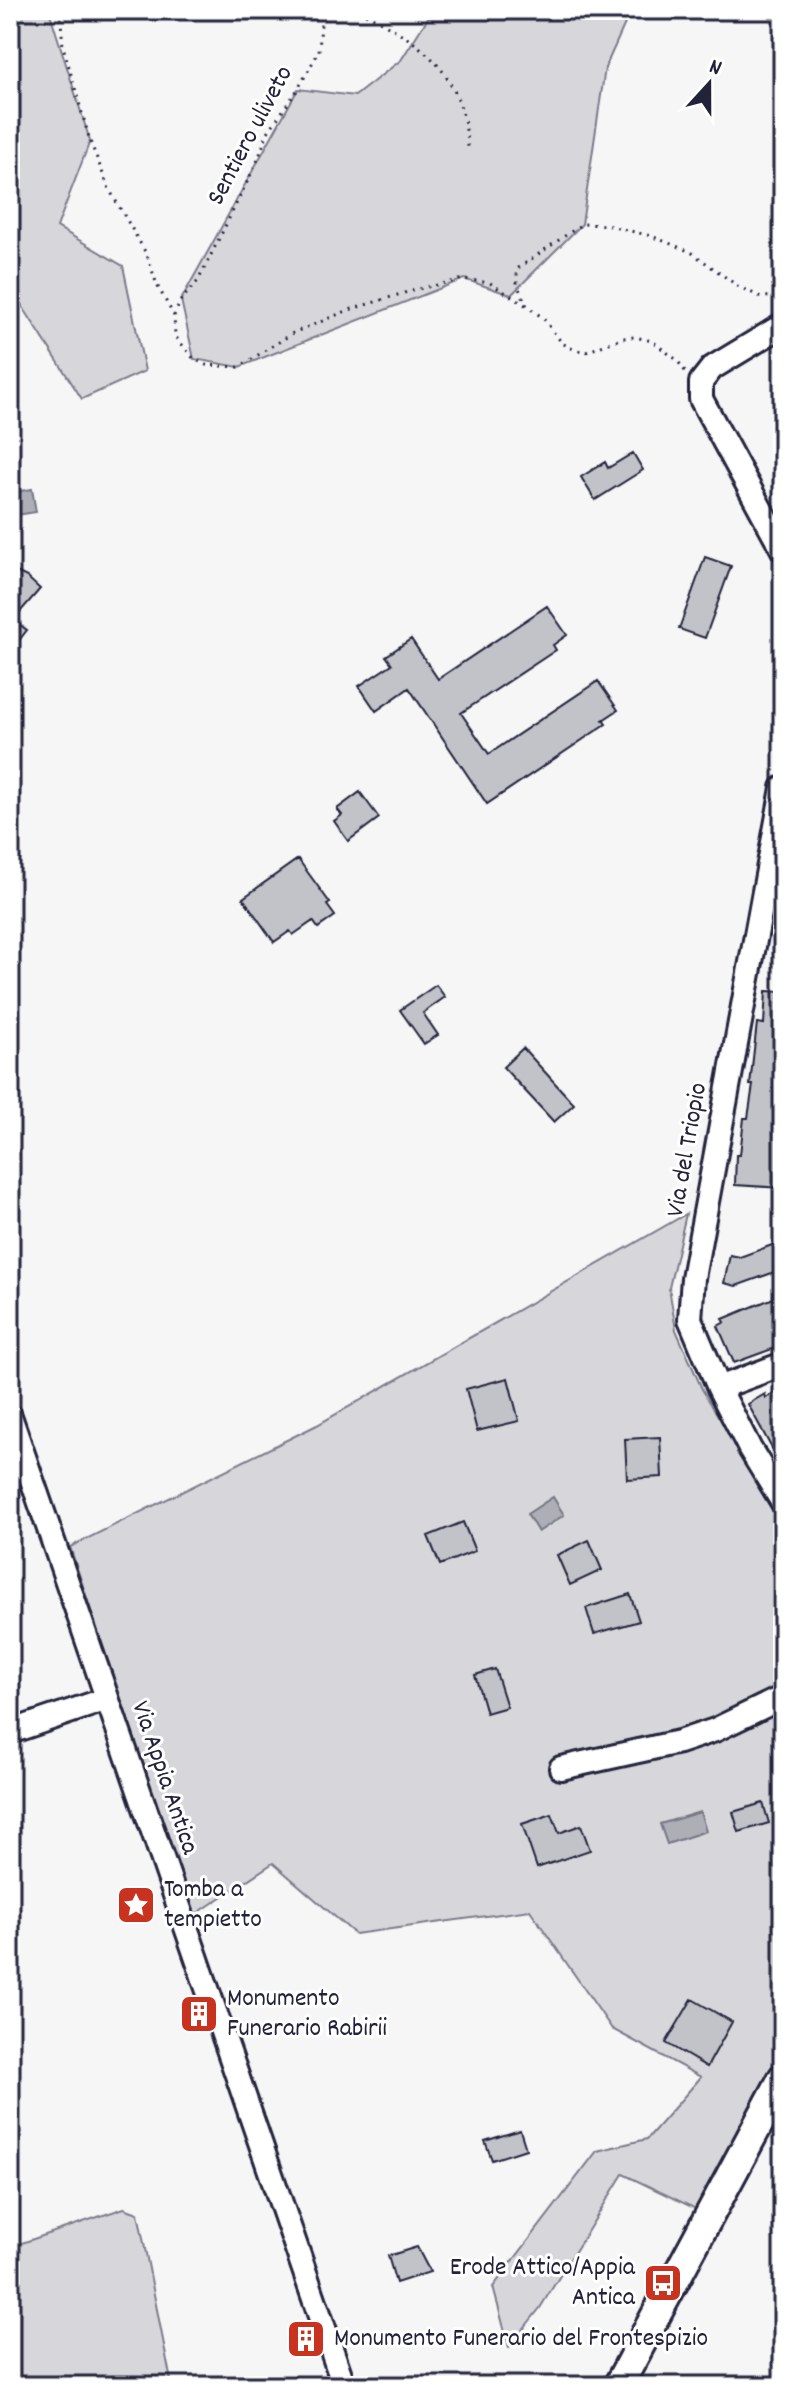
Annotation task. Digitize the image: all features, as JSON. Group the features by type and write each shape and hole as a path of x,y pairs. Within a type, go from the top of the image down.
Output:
{"main road":[{"path":"618,2386 783,2078"}],"street":[{"path":"783,325 706,375 701,399 783,550"},
{"name":"Via del Triopio","path":"783,788 693,1278 690,1319 719,1388 750,1449 783,1503"},
{"path":"719,1388 783,1364"},
{"name":"Via Appia Antica","path":"10,1416 344,2386"},
{"path":"561,1768 703,1734 783,1697"},
{"path":"10,1732 107,1699"}],"path":[{"path":"60,10 63,46 90,141 109,189 147,255 157,285 174,316 175,336 194,359 206,365 239,367 293,333 349,310 464,279 490,283 527,306 543,318 562,343 573,349 586,352 622,338 635,337 652,341 677,360 687,373 706,375"},
{"name":"Sentiero uliveto","path":"174,316 181,300 198,281 257,162 268,132 298,89 319,51 322,10"},
{"path":"358,10 387,25 436,59 451,83 466,121 468,147"},
{"path":"527,306 517,284 517,269 582,224 606,225 660,239 691,252 739,287 761,297 783,296"}],"shaded area":[{"path":"10,10 49,10 90,141 57,227 123,266 145,371 82,399 10,287"},
{"path":"433,10 631,10 605,68 582,224 511,295 464,279 239,367 194,359 181,300 298,89 355,96 401,60"},
{"path":"32,489 36,512 10,516 10,493"},
{"path":"686,1214 669,1288 676,1330 702,1389 783,1524 783,2060 698,2210 623,2174 540,2308 509,2347 493,2287 597,2151 647,2139 701,2077 612,2029 530,1910 355,1934 273,1863 193,1916 70,1547 317,1425"},
{"path":"553,1497 564,1515 538,1532 527,1514"},
{"path":"700,1812 706,1831 667,1844 660,1824"},
{"path":"124,2208 138,2213 172,2386 10,2386 10,2247"}],"building":[{"path":"633,453 643,470 595,500 581,477 605,462 608,468"},
{"path":"705,557 731,566 705,638 679,629"},
{"path":"10,569 27,577 40,589 13,620 27,630 10,652"},
{"path":"547,606 567,635 553,645 556,650 461,713 489,754 598,681 618,710 603,720 606,724 487,804 409,688 376,711 359,686 392,664 386,656 411,639 438,679"},
{"path":"360,792 379,818 348,841 334,821 342,815 337,809"},
{"path":"298,859 330,903 327,905 335,916 318,928 313,921 293,935 290,931 274,942 243,898"},
{"path":"436,985 445,997 423,1013 438,1035 424,1044 400,1010"},
{"path":"766,991 783,992 783,1134 779,1160 783,1160 783,1188 735,1185 736,1155 740,1155 744,1118 748,1118 753,1085 750,1085 757,1023 764,1024"},
{"path":"523,1048 574,1104 554,1122 503,1067"},
{"path":"783,1241 783,1269 736,1286 724,1283 730,1255 740,1257"},
{"path":"783,1294 783,1345 734,1363 718,1326 725,1322 723,1319"},
{"path":"508,1378 519,1421 477,1431 466,1389"},
{"path":"783,1388 783,1469 748,1404"},
{"path":"660,1437 662,1477 627,1479 625,1439"},
{"path":"463,1522 475,1551 440,1565 428,1536"},
{"path":"589,1540 602,1570 570,1585 557,1555"},
{"path":"630,1594 639,1621 594,1634 586,1608"},
{"path":"495,1669 507,1707 486,1713 475,1675"},
{"path":"763,1803 769,1823 739,1832 733,1812"},
{"path":"552,1814 559,1833 581,1825 590,1850 537,1868 522,1824"},
{"path":"692,1999 732,2022 707,2067 666,2043"},
{"path":"520,2130 526,2149 492,2160 485,2141"},
{"path":"417,2247 430,2272 396,2283 388,2256"}],"place":[{"name":"Tomba a tempietto","path":"136,1905"},
{"name":"Monumento Funerario Rabirii","path":"199,2014"},
{"name":"Erode Attico/Appia Antica","path":"663,2283"},
{"name":"Monumento Funerario del Frontespizio","path":"306,2339"}]}
